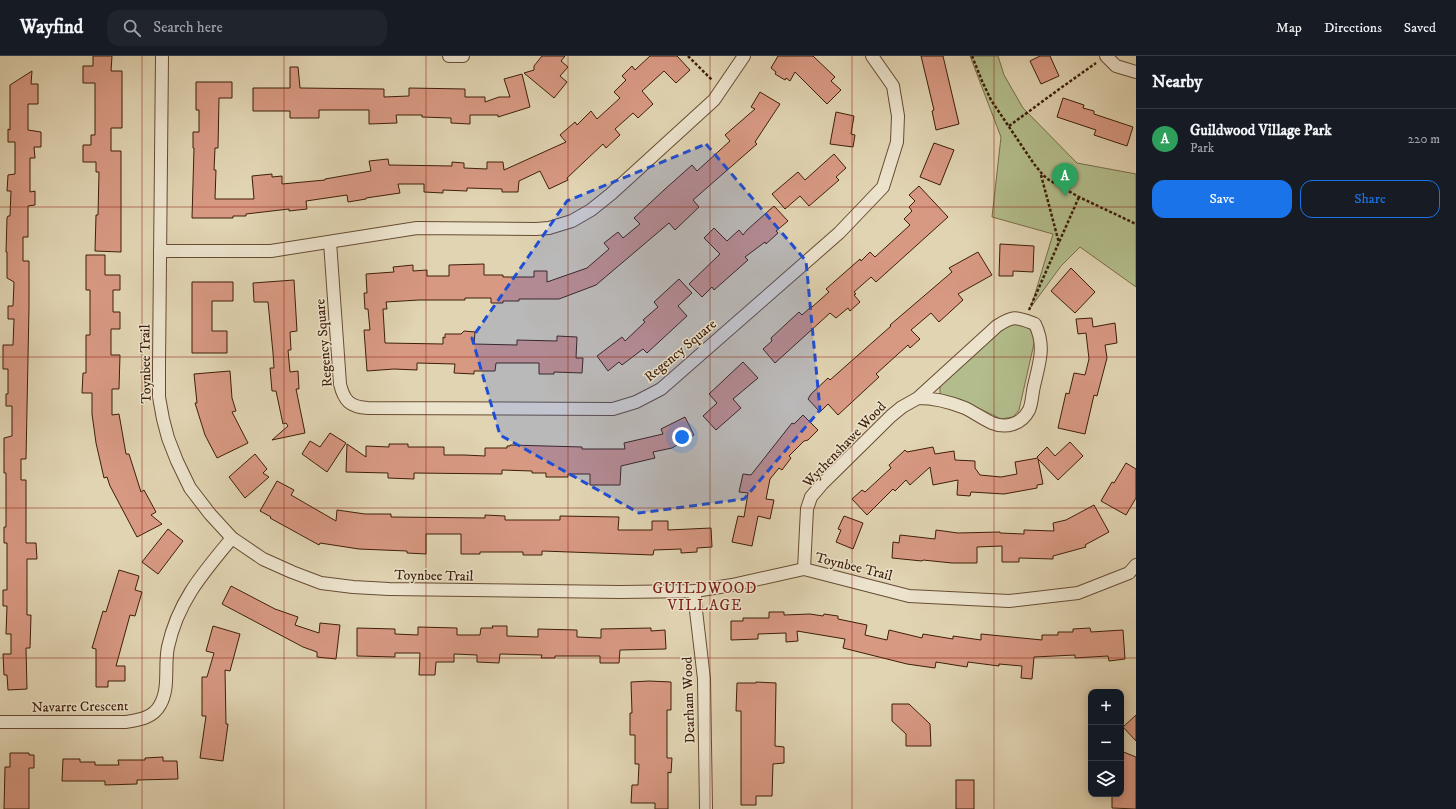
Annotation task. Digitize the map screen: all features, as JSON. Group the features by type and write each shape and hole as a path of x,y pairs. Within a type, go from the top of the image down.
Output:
{"street":[{"name":"Toynbee Trail","path":"162,56 159,397 163,419 177,461 190,488 210,514 232,538 263,559 292,572 321,582 353,587 539,592 695,591 732,585 804,569 909,596 1009,601 1078,593 1129,573 1136,565"},
{"path":"449,56 463,56"},
{"path":"160,251 271,251 417,228 536,229 549,228 572,221 591,210 612,194 714,100 744,56"},
{"name":"Regency Square","path":"330,242 340,384 342,392 351,404 368,408 572,410 613,409 636,402 661,389 667,384 839,232 883,187 897,142 898,116 893,86 872,56"},
{"path":"1106,56 1116,66 1136,72"},
{"name":"Wythenshawe Wood","path":"804,569 804,542 807,509 811,497 822,484 891,416 902,407 918,398 996,326 1015,317 1025,320"},
{"path":"918,398 943,401 965,408 992,423 1002,426 1021,420 1029,410 1041,345 1040,335 1035,324 1025,320"},
{"name":"Navarre Crescent","path":"0,722 126,722 147,717 154,712 163,698 167,650 178,614 190,592 232,538"},
{"name":"Dearham Wood","path":"695,591 704,679 706,809"}],"path":[{"path":"688,56 721,89"},
{"path":"972,56 988,94 1041,173 1049,180 1079,197 1136,224"},
{"path":"1009,126 1106,56"},
{"path":"1041,173 1059,243"},
{"path":"1025,320 1079,197"}],"highlighted area":[{"path":"706,144 806,261 820,410 744,499 639,513 500,435 472,338 567,201"}],"green space":[{"path":"970,56 998,56 1004,75 1023,108 1077,163 1136,174 1136,287 1080,247 1061,266 1031,307 1053,234 992,217 1001,137"},
{"path":"1018,324 1030,329 1035,339 1019,410 1013,417 1001,419 962,400 940,394 940,386 1003,326"}],"building":[{"path":"93,56 112,56 111,71 122,71 122,128 111,128 111,151 121,151 121,252 95,251 99,172 96,172 96,162 83,162 83,145 91,145 91,135 95,135 95,83 83,83 83,66 93,66"},
{"path":"542,56 565,56 561,61 568,67 560,76 567,82 554,98 524,73 534,70 534,66"},
{"path":"650,56 677,56 690,70 676,83 664,71 642,91 653,104 638,118 633,113 615,129 620,135 606,148 603,144 567,178 568,180 549,189 540,171 519,181 518,192 502,192 502,189 467,188 467,191 443,190 443,193 424,192 424,184 398,184 400,193 348,202 347,195 306,201 307,209 289,211 289,209 246,214 246,216 233,216 233,218 192,218 193,132 199,132 199,110 196,110 196,82 232,82 232,98 219,98 218,148 215,148 214,170 216,170 215,199 254,199 252,176 272,174 272,177 282,176 282,184 325,180 371,171 369,161 388,159 389,165 452,166 452,162 464,163 464,168 487,169 487,162 503,162 504,170 566,142 560,135 575,122 577,125 591,111 597,119 620,98 614,92 626,80 622,76 632,66 635,70"},
{"path":"778,56 813,56 835,77 831,81 841,90 827,104 795,72 790,81 786,78 785,80 775,74 776,72 771,68"},
{"path":"921,56 943,56 959,124 936,130 932,111 934,110"},
{"path":"1040,56 1050,56 1059,76 1041,84 1030,61"},
{"path":"290,67 298,67 300,88 384,89 384,97 409,96 409,88 465,89 465,97 485,97 485,102 499,97 510,97 504,79 522,74 530,107 498,117 498,115 470,115 470,124 451,123 451,118 422,117 422,115 396,115 397,123 369,124 369,110 319,110 319,118 290,118 290,111 253,111 253,88 290,88"},
{"path":"32,71 31,84 38,84 38,104 28,104 28,130 41,132 41,147 34,147 35,158 30,158 30,192 35,191 35,205 28,206 28,237 23,237 23,261 29,261 29,307 26,459 21,459 21,480 26,480 26,543 36,543 37,559 27,559 27,615 31,615 30,648 26,648 27,689 8,690 7,675 4,675 3,654 11,654 11,634 6,634 7,606 3,606 3,590 7,590 7,543 4,543 4,527 6,527 6,473 4,473 4,438 12,436 12,406 6,406 6,394 8,394 8,369 3,369 3,345 13,345 14,319 8,319 8,306 13,306 14,282 7,278 6,252 7,218 10,216 11,191 7,191 8,175 15,174 15,142 8,142 8,129 10,130 10,85"},
{"path":"760,92 780,104 755,142 757,144 693,200 699,207 675,230 669,223 596,285 559,299 519,299 519,301 503,301 503,303 491,303 491,298 465,298 465,300 419,300 386,302 387,309 383,309 385,343 443,344 443,337 445,338 445,334 461,334 464,331 475,332 474,344 517,345 517,340 557,341 557,336 577,337 576,358 583,358 582,373 554,372 554,374 539,374 539,363 496,363 495,371 474,371 474,374 454,373 455,364 417,363 417,370 394,369 367,371 364,330 370,330 368,309 365,309 364,293 367,293 366,274 394,272 393,267 413,265 413,271 427,270 427,276 449,276 449,265 484,264 484,275 503,275 503,277 534,277 534,271 547,271 547,282 587,268 609,249 604,243 618,232 623,238 640,224 634,218 664,190 692,165 697,171 730,141 725,135 755,109 751,107"},
{"path":"1063,98 1084,105 1083,108 1094,111 1094,114 1133,127 1127,146 1094,135 1096,130 1057,117"},
{"path":"836,112 854,116 851,134 855,135 853,147 830,144"},
{"path":"934,143 954,150 940,185 920,177"},
{"path":"834,154 846,168 836,177 839,180 809,206 800,196 785,209 772,194 798,172 805,180"},
{"path":"919,186 948,217 876,282 871,277 854,292 856,294 854,295 860,302 850,311 848,308 836,318 830,313 775,363 763,349 772,341 771,338 799,312 802,315 829,292 826,289 860,259 861,261 870,252 875,257 910,225 904,219 912,211 909,207 915,201 909,195"},
{"path":"774,206 788,221 776,231 778,233 766,244 765,242 745,257 748,260 714,290 712,287 702,297 689,284 720,254 704,238 714,228 727,241 739,230 743,235"},
{"path":"1000,244 1034,246 1033,272 1013,271 1013,276 999,276"},
{"path":"978,252 992,275 958,294 963,300 939,322 931,313 911,330 920,339 910,348 908,345 876,374 879,377 838,415 828,404 820,412 808,399 811,394 828,378 830,380 891,326 890,325 952,272 949,268"},
{"path":"86,255 105,255 105,275 120,275 120,290 113,290 113,312 120,312 120,329 111,329 111,355 120,355 119,389 112,389 112,415 119,414 126,454 129,454 141,492 144,490 156,512 151,515 162,524 137,537 110,486 107,477 104,478 96,443 92,414 92,393 82,393 83,373 86,373 86,335 90,335 90,290 86,290"},
{"path":"1071,268 1095,292 1075,313 1051,291"},
{"path":"679,279 692,293 678,306 687,316 647,353 643,349 622,365 619,362 608,371 597,356 622,337 625,341 645,322 643,320 658,307 654,302"},
{"path":"294,280 297,331 290,332 291,350 288,350 290,372 298,371 299,389 296,389 305,433 272,440 288,426 286,423 283,424 276,391 272,391 270,368 274,368 268,302 254,302 253,283"},
{"path":"192,282 233,282 233,301 212,301 212,331 227,331 227,353 192,353"},
{"path":"1092,318 1093,327 1115,323 1117,343 1105,345 1107,358 1097,396 1094,395 1085,434 1058,428 1066,393 1069,394 1074,373 1085,375 1089,359 1086,333 1078,334 1076,319"},
{"path":"743,362 758,378 733,399 741,408 716,430 703,416 717,403 709,394"},
{"path":"230,371 232,398 236,411 232,412 248,443 217,458 205,435 195,403 197,403 194,374"},
{"path":"803,415 818,430 789,456 791,458 782,470 779,468 770,479 766,499 774,500 770,519 758,516 752,546 732,542 738,516 744,517 748,493 739,492 743,474 751,475 792,423 794,424"},
{"path":"685,417 694,435 672,448 653,452 655,458 621,466 620,485 590,485 590,474 568,474 568,477 546,477 546,473 532,473 532,471 502,470 502,474 414,473 414,479 388,478 388,473 346,472 347,444 366,457 366,446 389,447 389,444 408,444 408,447 444,447 444,455 485,456 485,448 507,448 507,446 510,445 582,447 582,449 625,449 624,443 663,434 661,429"},
{"path":"330,433 346,443 327,472 302,454 310,441 320,447"},
{"path":"1070,442 1083,456 1058,480 1038,459 1043,484 1037,485 1037,488 1004,494 971,492 970,496 957,495 958,480 933,485 930,467 910,485 906,480 895,491 893,489 867,515 852,499 862,490 865,492 891,468 889,465 905,450 907,452 933,447 935,454 954,451 955,460 975,461 975,468 980,475 1001,477 1017,474 1015,462 1038,458 1037,457 1047,447 1055,456"},
{"path":"255,454 267,469 263,473 269,477 245,498 229,477"},
{"path":"1126,463 1136,469 1136,498 1126,515 1101,501 1112,482 1114,483"},
{"path":"277,481 294,490 291,495 336,521 337,510 365,514 391,514 391,517 485,518 485,515 505,516 505,520 560,520 560,516 619,517 618,530 652,530 652,521 668,521 668,530 711,528 712,547 697,548 697,552 681,553 681,549 654,550 653,555 542,551 542,555 523,555 523,552 480,552 480,554 461,554 461,534 426,534 426,554 407,553 407,551 359,549 320,543 319,545 260,511"},
{"path":"1094,505 1109,532 1085,545 1086,547 1053,556 1053,559 1019,558 1019,562 1002,562 1002,546 977,547 977,563 952,563 892,558 893,542 899,543 900,535 935,539 936,530 958,533 1000,532 1024,534 1024,530 1054,531 1053,523 1066,520"},
{"path":"844,516 863,523 853,549 836,542 841,530 838,529"},
{"path":"168,529 183,541 158,574 142,562"},
{"path":"119,570 139,576 135,590 142,592 135,616 130,615 116,666 125,666 125,681 108,681 108,687 96,687 96,649 92,648 103,611 106,612"},
{"path":"231,586 275,609 298,617 295,625 319,633 320,623 340,625 336,659 317,657 317,652 303,647 222,604"},
{"path":"769,612 784,612 784,615 810,614 823,616 824,614 838,616 838,619 867,625 865,635 887,640 889,630 922,638 923,634 953,639 953,636 981,640 981,634 1042,640 1042,635 1058,635 1058,632 1073,632 1073,629 1090,628 1091,632 1123,630 1125,659 1109,661 1108,656 1075,658 1075,655 1034,657 1032,679 1021,678 1022,666 999,664 999,666 968,662 967,667 936,662 935,668 907,664 843,648 845,639 797,631 798,641 786,642 786,633 758,634 758,639 731,640 731,621 743,621 743,618 769,618"},
{"path":"213,626 240,634 230,671 225,670 226,724 228,724 223,761 200,758 206,716 202,716 202,677 207,677 214,653 206,651"},
{"path":"492,626 507,626 507,636 538,637 538,629 577,630 577,637 601,638 601,629 651,628 651,631 665,630 666,649 620,650 619,663 600,663 600,656 555,656 555,658 541,658 542,655 500,654 499,663 477,662 477,655 454,654 454,662 436,662 435,675 419,675 420,653 395,653 395,657 357,656 357,628 395,629 395,634 418,635 418,627 457,628 457,635 480,635 481,628 493,628"},
{"path":"631,682 671,682 671,710 667,710 667,758 672,758 671,773 668,772 668,809 655,809 655,803 631,803 632,785 638,785 639,764 635,764 635,735 630,735 630,713 632,713"},
{"path":"737,683 776,683 775,746 784,747 784,763 773,764 772,796 756,796 756,805 741,805 741,711 736,711"},
{"path":"892,704 909,704 930,724 931,746 906,746 906,734 892,721"},
{"path":"1136,715 1136,741 1124,728 1124,726"},
{"path":"1124,752 1136,757 1136,809 1112,808 1112,797 1124,797"},
{"path":"10,753 29,753 29,755 34,755 34,768 29,768 29,809 4,809 5,767 10,767"},
{"path":"163,757 163,761 177,761 178,779 137,780 137,784 105,785 105,781 62,781 63,759 80,759 80,762 95,762 95,765 119,765 118,760 145,760 145,758"},
{"path":"956,780 974,780 974,809 956,809"}],"place":[{"name":"Guildwood Village Park","path":"1065,196"}],"district":[{"name":"GUILDWOOD VILLAGE","path":"705,596"}]}
